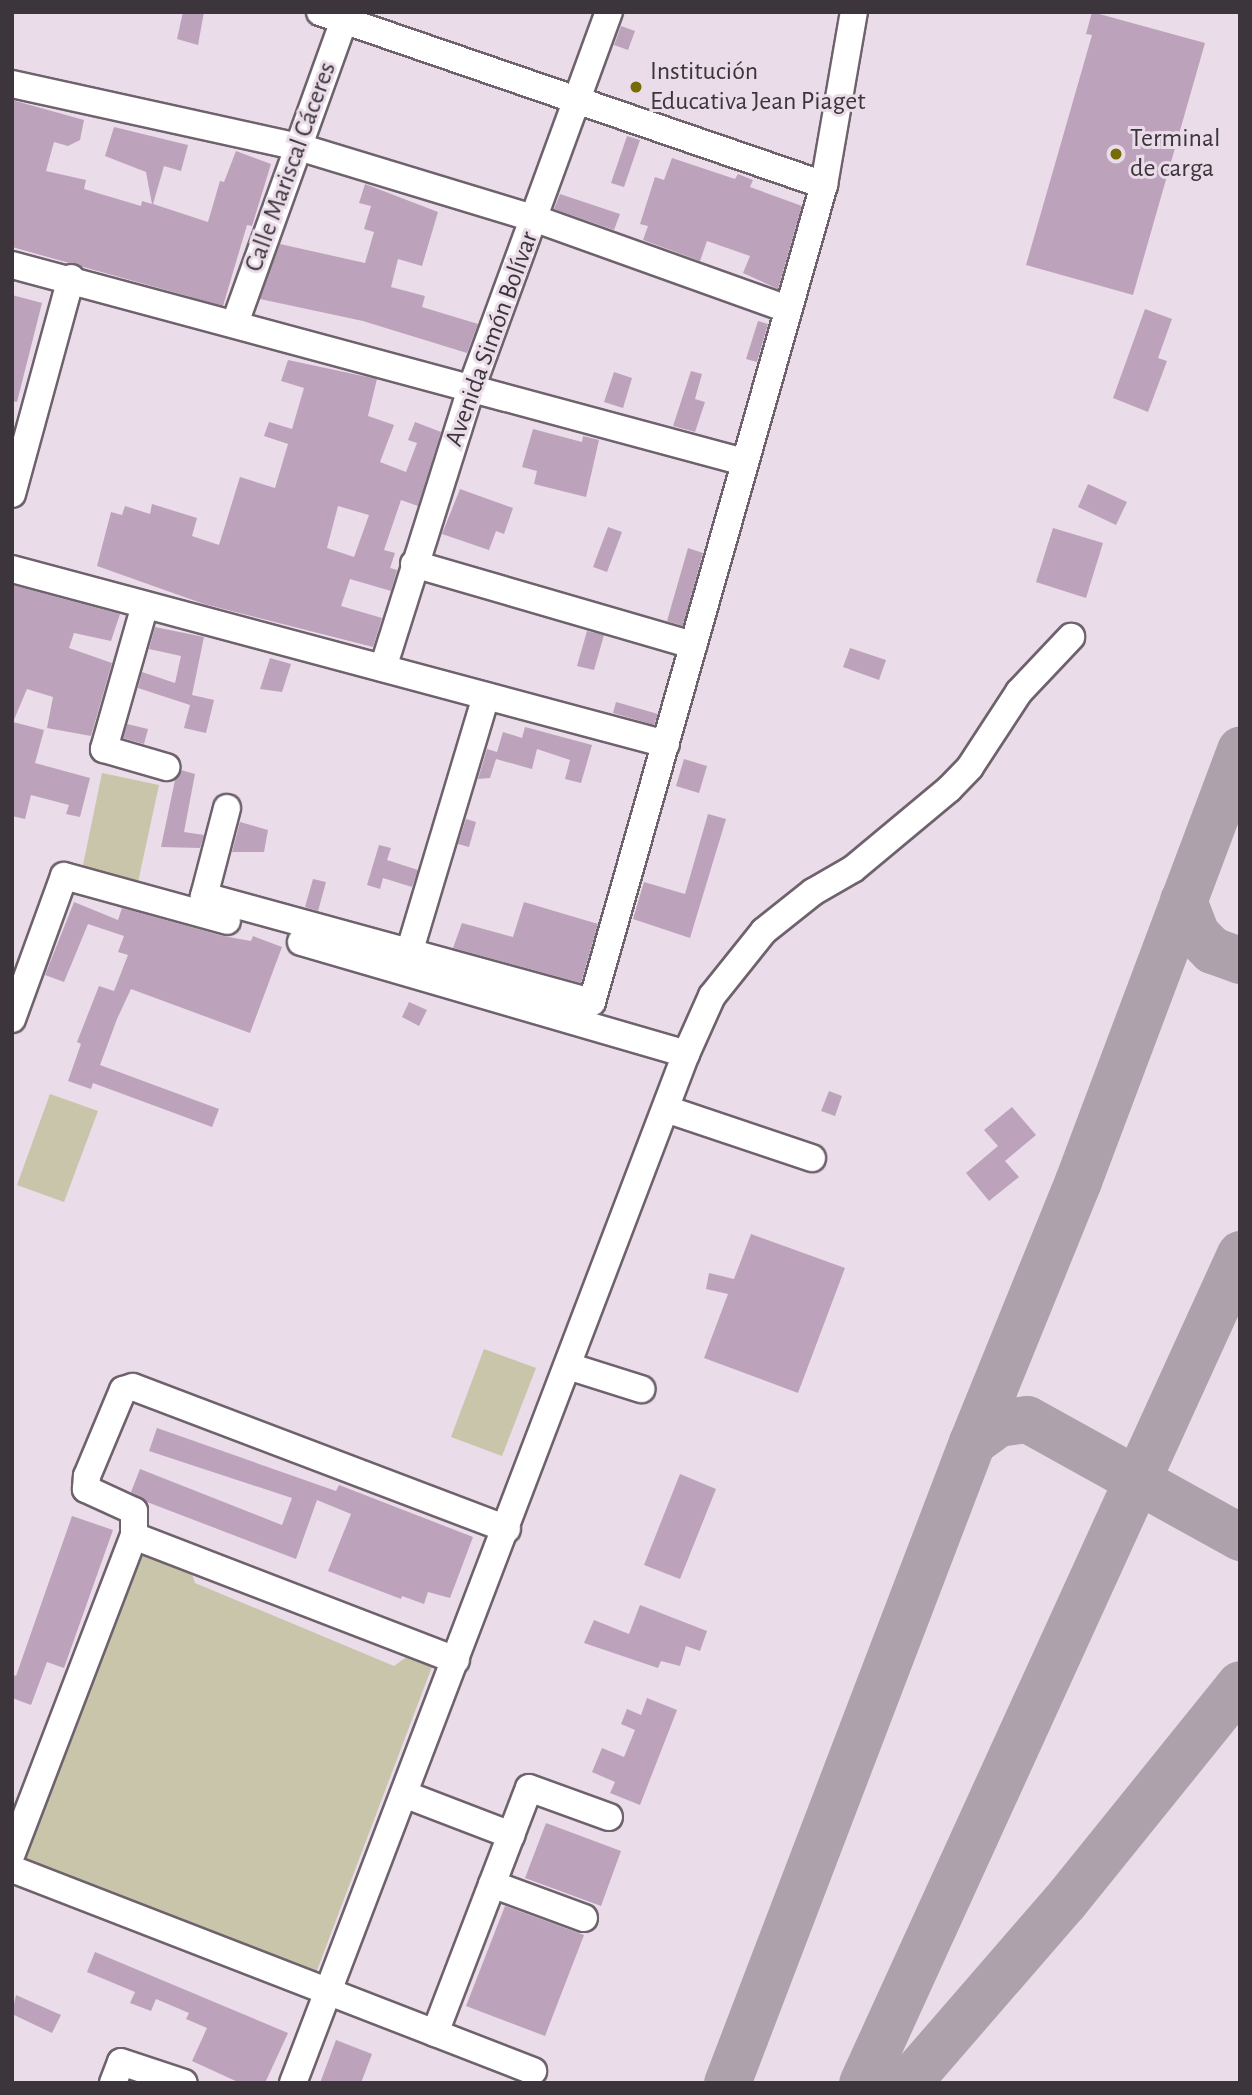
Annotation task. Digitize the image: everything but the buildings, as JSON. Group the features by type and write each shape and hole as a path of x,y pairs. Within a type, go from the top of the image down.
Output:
{"street":[{"name":"Avenida Simón Bolívar","path":"383,668 472,386 536,219 609,12"},
{"path":"227,808 204,897 592,1002 824,185 854,12"},
{"path":"337,15 824,185"},
{"name":"Calle Mariscal Cáceres","path":"235,323 299,146 337,15"},
{"path":"12,84 299,146 536,219 788,309"},
{"path":"12,265 71,278 744,462"},
{"path":"12,494 71,278"},
{"path":"414,564 693,645"},
{"path":"12,569 666,744"},
{"path":"145,605 104,749 166,767"},
{"path":"293,2083 507,1529 686,1054 712,996 758,938 813,892 853,869 949,789 970,767 1019,692 1071,637"},
{"path":"410,953 486,696"},
{"path":"12,1019 64,876 686,1054"},
{"path":"666,1109 812,1158"},
{"path":"568,1366 641,1389"},
{"path":"12,1853 134,1536 134,1511 86,1489 87,1476 118,1395 133,1387 507,1529"},
{"path":"134,1536 456,1660"},
{"path":"435,2034 529,1788 609,1817"},
{"path":"404,1794 511,1835"},
{"path":"12,1869 533,2071"},
{"path":"492,1884 584,1918"},
{"path":"113,2083 121,2062 184,2083"}],"shaded area":[{"path":"102,773 159,785 138,882 82,870"},
{"path":"50,1094 98,1111 64,1202 17,1185"},
{"path":"484,1349 536,1368 502,1456 451,1437"},
{"path":"141,1555 190,1568 195,1583 394,1666 408,1656 433,1664 316,1973 21,1862"}],"taxiway":[{"path":"727,2083 972,1442 1078,1181 1240,749"},
{"path":"1183,900 1196,934 1212,950 1240,960"},
{"path":"862,2083 1240,1254"},
{"path":"972,1442 998,1423 1027,1419 1240,1537"},
{"path":"907,2083 1064,1902 1240,1684"}],"place":[{"name":"Institución Educativa Jean Piaget","path":"636,87"},
{"name":"Terminal de carga","path":"1116,154"}]}
